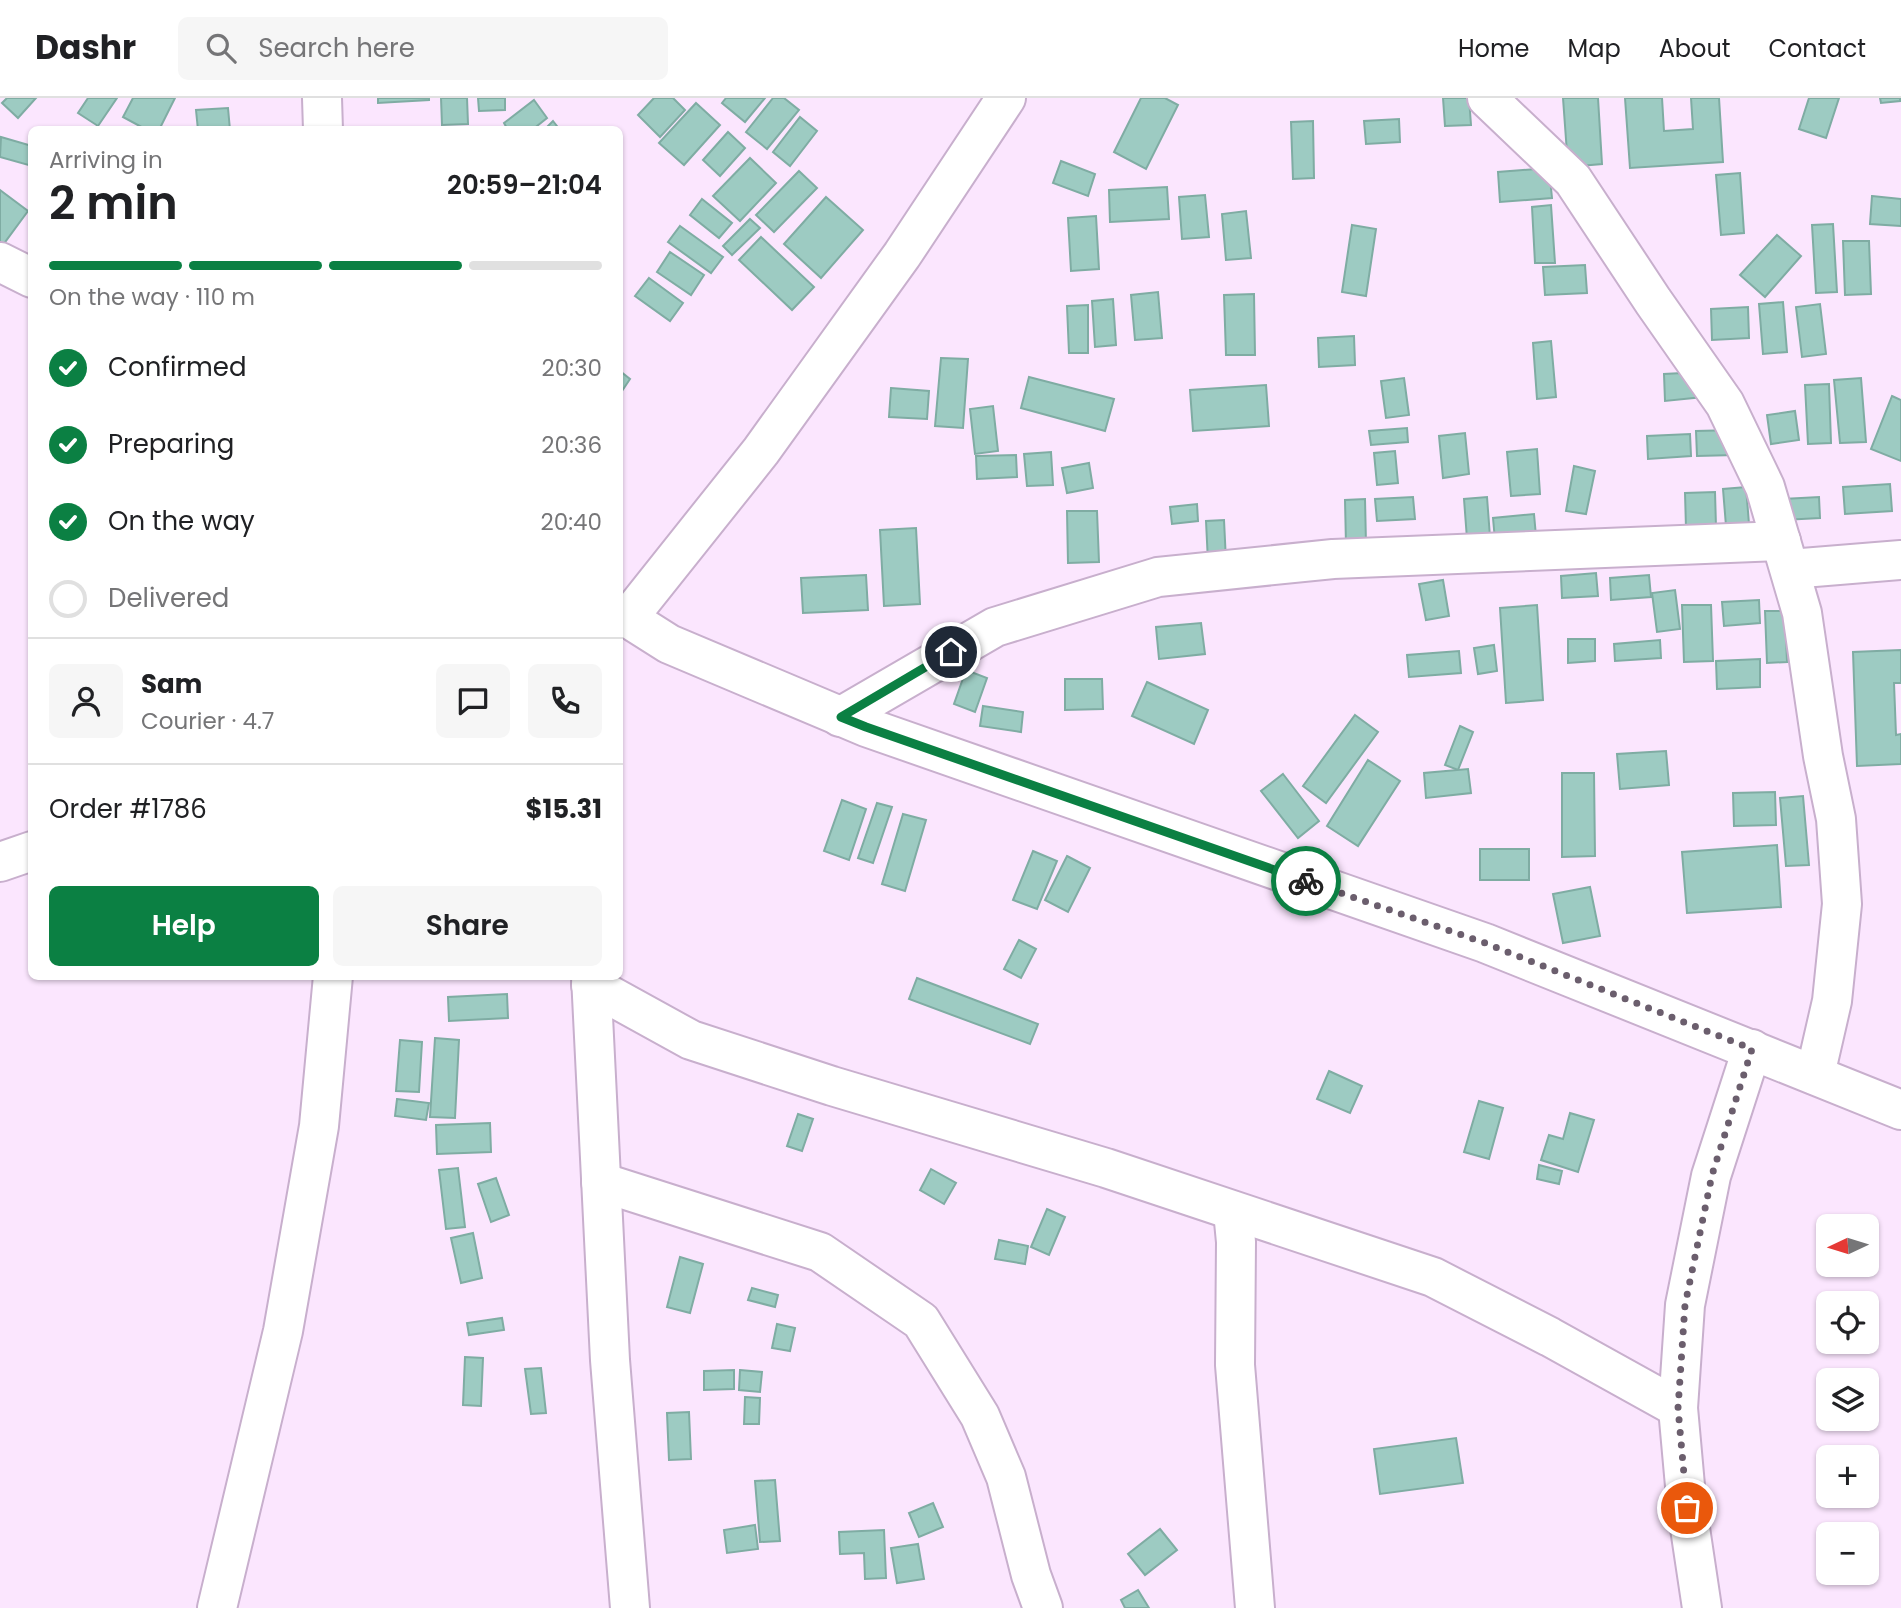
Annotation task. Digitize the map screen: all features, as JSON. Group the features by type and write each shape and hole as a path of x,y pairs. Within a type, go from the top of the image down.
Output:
{"street":[{"path":"322,98 323,126"},
{"path":"1006,98 902,255 761,451 624,615 669,644 841,717 1485,943 1901,1110"},
{"path":"1487,98 1573,180 1653,301 1726,404 1765,487 1802,613 1822,756 1836,819 1842,904 1832,1001 1815,1074"},
{"path":"0,262 28,276"},
{"path":"841,717 995,627 1158,577 1333,559 1785,555 1901,560"},
{"path":"0,862 28,852"},
{"path":"217,1608 283,1331 319,1126 333,980"},
{"path":"591,981 691,1041 1106,1168 1433,1277 1678,1408"},
{"path":"591,981 610,1360 630,1608"},
{"path":"1702,1608 1687,1508 1678,1408 1685,1305 1712,1175 1752,1049"},
{"path":"601,1182 820,1252 921,1321 980,1416 1006,1477 1031,1575 1043,1608"},
{"path":"1233,1211 1236,1242 1235,1365 1255,1608"}],"building":[{"path":"7,98 36,98 18,118 2,103"},
{"path":"88,98 117,98 98,126 78,113"},
{"path":"133,98 175,98 161,126 140,126 123,117"},
{"path":"378,98 429,98 429,100 378,103"},
{"path":"441,98 467,98 468,124 442,125"},
{"path":"478,98 505,98 505,110 479,111"},
{"path":"654,98 673,98 685,110 660,137 638,115"},
{"path":"726,98 765,98 745,122 722,103"},
{"path":"773,98 784,98 799,110 767,149 746,132"},
{"path":"1141,98 1165,98 1178,105 1146,169 1114,152"},
{"path":"1443,98 1469,98 1471,125 1445,126"},
{"path":"1563,98 1598,98 1602,164 1568,167"},
{"path":"1625,98 1662,98 1664,131 1693,129 1691,98 1719,98 1723,162 1630,168"},
{"path":"1809,98 1839,98 1826,138 1799,129"},
{"path":"1880,98 1900,98 1900,101 1881,103"},
{"path":"534,100 547,118 537,126 506,126 504,123"},
{"path":"696,103 720,125 684,165 659,143"},
{"path":"228,108 230,126 198,126 196,110"},
{"path":"800,117 817,131 790,166 773,152"},
{"path":"1399,119 1400,142 1366,144 1364,121"},
{"path":"1313,121 1314,178 1293,179 1291,122"},
{"path":"728,132 745,148 720,176 703,160"},
{"path":"1,137 28,145 28,165 0,157"},
{"path":"750,158 776,183 740,221 713,196"},
{"path":"1061,161 1095,174 1088,196 1053,183"},
{"path":"1549,168 1552,198 1500,202 1498,172"},
{"path":"799,171 817,188 774,232 756,215"},
{"path":"1740,173 1744,233 1721,235 1716,175"},
{"path":"1167,187 1169,219 1110,222 1109,190"},
{"path":"0,190 28,211 0,249"},
{"path":"1205,195 1209,237 1182,239 1179,197"},
{"path":"1872,196 1901,199 1901,226 1870,224"},
{"path":"826,197 863,230 821,278 784,244"},
{"path":"702,199 732,223 719,238 690,215"},
{"path":"1551,205 1555,263 1535,263 1532,207"},
{"path":"1246,211 1251,258 1226,260 1222,214"},
{"path":"1096,216 1099,269 1071,271 1068,218"},
{"path":"750,219 760,228 732,255 723,246"},
{"path":"1833,224 1837,292 1816,293 1812,225"},
{"path":"1352,225 1376,229 1366,296 1342,292"},
{"path":"680,226 723,257 711,273 668,242"},
{"path":"1777,235 1801,256 1765,297 1740,275"},
{"path":"761,237 814,287 792,310 739,260"},
{"path":"1843,241 1869,241 1871,294 1845,295"},
{"path":"670,252 704,275 691,295 657,272"},
{"path":"1585,265 1587,293 1545,295 1543,267"},
{"path":"649,278 683,303 670,321 635,296"},
{"path":"1158,292 1162,338 1135,340 1131,295"},
{"path":"1254,294 1255,355 1226,355 1224,295"},
{"path":"1113,299 1116,345 1095,347 1092,301"},
{"path":"1783,302 1787,352 1763,354 1759,304"},
{"path":"1820,304 1826,354 1802,357 1796,307"},
{"path":"1088,305 1088,353 1069,353 1067,306"},
{"path":"1748,307 1749,338 1712,340 1711,309"},
{"path":"1354,336 1355,365 1319,367 1318,338"},
{"path":"1551,341 1556,397 1537,399 1533,343"},
{"path":"941,358 968,359 963,428 935,426"},
{"path":"1701,372 1703,397 1665,401 1664,374"},
{"path":"623,373 630,379 623,390"},
{"path":"1029,377 1114,399 1105,431 1021,408"},
{"path":"1404,378 1409,415 1386,418 1381,381"},
{"path":"1861,378 1866,442 1840,443 1834,380"},
{"path":"1829,384 1831,443 1808,444 1805,385"},
{"path":"1266,385 1269,426 1193,431 1190,390"},
{"path":"891,388 929,391 927,419 889,417"},
{"path":"1892,396 1901,400 1901,461 1871,449"},
{"path":"993,406 998,451 975,454 970,409"},
{"path":"1795,411 1799,440 1771,444 1767,415"},
{"path":"1407,428 1408,442 1371,445 1369,431"},
{"path":"1734,430 1735,455 1697,456 1696,431"},
{"path":"1465,433 1469,474 1443,478 1439,436"},
{"path":"1690,434 1691,456 1648,459 1647,436"},
{"path":"1537,449 1540,494 1511,496 1507,452"},
{"path":"1395,451 1398,483 1377,485 1374,453"},
{"path":"1051,452 1053,485 1027,486 1024,454"},
{"path":"1016,455 1017,477 977,479 976,456"},
{"path":"1089,463 1093,488 1067,493 1062,468"},
{"path":"1574,466 1595,471 1586,514 1566,511"},
{"path":"1890,484 1892,511 1845,514 1843,487"},
{"path":"1746,487 1749,524 1726,526 1723,489"},
{"path":"1715,492 1716,527 1686,528 1685,493"},
{"path":"1413,497 1415,519 1377,521 1375,499"},
{"path":"1487,497 1490,537 1467,539 1464,499"},
{"path":"1819,497 1820,518 1783,520 1783,499"},
{"path":"1365,499 1366,544 1346,545 1345,500"},
{"path":"1197,504 1198,521 1172,524 1170,507"},
{"path":"1067,511 1097,511 1099,562 1068,563"},
{"path":"1534,514 1536,536 1495,540 1493,518"},
{"path":"1224,520 1226,561 1208,562 1206,521"},
{"path":"916,528 920,604 884,606 880,530"},
{"path":"1596,573 1598,596 1562,598 1561,576"},
{"path":"866,575 868,610 803,613 801,578"},
{"path":"1649,575 1651,597 1611,600 1610,578"},
{"path":"1443,580 1449,616 1426,620 1419,584"},
{"path":"1675,590 1680,629 1657,632 1652,593"},
{"path":"1759,600 1760,623 1724,626 1722,602"},
{"path":"1537,605 1543,700 1506,703 1500,608"},
{"path":"1682,605 1711,605 1713,661 1684,662"},
{"path":"1765,611 1785,611 1787,662 1767,663"},
{"path":"1201,623 1205,654 1159,659 1156,627"},
{"path":"1568,639 1595,639 1595,661 1568,663"},
{"path":"1660,640 1661,658 1615,661 1614,644"},
{"path":"1494,645 1497,671 1478,674 1474,648"},
{"path":"1901,650 1901,683 1894,683 1896,735 1901,734 1901,764 1857,766 1853,652"},
{"path":"1459,651 1461,673 1409,677 1407,655"},
{"path":"1760,659 1760,687 1717,689 1716,661"},
{"path":"966,670 987,678 975,712 954,704"},
{"path":"1065,679 1102,679 1103,709 1065,710"},
{"path":"1147,682 1208,710 1194,744 1132,716"},
{"path":"983,706 1023,712 1021,732 980,726"},
{"path":"1355,715 1378,732 1326,803 1303,786"},
{"path":"1460,726 1473,732 1458,770 1445,765"},
{"path":"1666,751 1669,785 1620,789 1617,754"},
{"path":"1368,760 1400,781 1358,846 1327,826"},
{"path":"1468,769 1471,793 1426,798 1424,773"},
{"path":"1562,773 1594,773 1595,856 1562,857"},
{"path":"1283,774 1319,821 1298,838 1261,791"},
{"path":"1775,792 1776,825 1734,826 1733,793"},
{"path":"1803,796 1809,865 1786,866 1780,798"},
{"path":"842,800 866,809 849,860 824,851"},
{"path":"877,803 892,807 873,863 858,858"},
{"path":"903,814 926,820 905,891 882,884"},
{"path":"1777,845 1781,907 1687,913 1682,852"},
{"path":"1480,849 1529,849 1529,880 1480,880"},
{"path":"1033,851 1057,861 1037,909 1013,900"},
{"path":"1067,856 1090,868 1068,912 1045,900"},
{"path":"1590,887 1600,936 1563,943 1553,894"},
{"path":"1019,940 1036,949 1021,978 1004,969"},
{"path":"917,978 1038,1024 1030,1044 909,999"},
{"path":"507,994 508,1018 449,1021 448,997"},
{"path":"435,1038 459,1040 455,1118 430,1117"},
{"path":"400,1040 422,1042 419,1092 396,1091"},
{"path":"1329,1071 1362,1086 1350,1113 1317,1099"},
{"path":"397,1099 429,1103 426,1120 395,1116"},
{"path":"1479,1101 1503,1108 1489,1159 1464,1152"},
{"path":"1570,1113 1594,1120 1578,1172 1541,1160 1549,1135 1563,1139"},
{"path":"798,1114 813,1119 802,1151 787,1146"},
{"path":"490,1123 491,1152 437,1154 436,1125"},
{"path":"1539,1165 1562,1171 1559,1184 1537,1179"},
{"path":"458,1168 465,1227 446,1229 439,1170"},
{"path":"931,1169 956,1183 944,1204 920,1190"},
{"path":"496,1178 509,1215 491,1222 478,1184"},
{"path":"1047,1209 1065,1217 1049,1255 1031,1247"},
{"path":"473,1233 482,1278 461,1283 451,1238"},
{"path":"999,1240 1028,1246 1025,1264 995,1259"},
{"path":"680,1257 703,1264 690,1313 667,1307"},
{"path":"752,1288 778,1295 775,1307 748,1300"},
{"path":"502,1318 504,1330 469,1335 467,1323"},
{"path":"777,1324 795,1328 790,1351 772,1348"},
{"path":"465,1357 483,1358 481,1406 463,1405"},
{"path":"541,1368 546,1413 531,1414 525,1369"},
{"path":"734,1370 734,1389 704,1390 704,1371"},
{"path":"740,1370 762,1372 760,1392 739,1390"},
{"path":"745,1397 760,1398 759,1424 744,1424"},
{"path":"689,1412 691,1459 669,1460 667,1413"},
{"path":"1456,1438 1463,1483 1380,1494 1374,1449"},
{"path":"775,1480 780,1541 760,1542 755,1481"},
{"path":"933,1503 943,1527 919,1537 909,1513"},
{"path":"755,1525 758,1549 727,1553 724,1530"},
{"path":"1160,1529 1177,1550 1145,1575 1128,1554"},
{"path":"884,1530 886,1578 865,1579 864,1553 840,1554 839,1532"},
{"path":"918,1544 924,1579 897,1583 891,1548"},
{"path":"1138,1590 1149,1608 1125,1608 1121,1600"}],"way so far":[{"path":"1306,881 1485,943 1752,1049 1712,1175 1685,1305 1678,1408 1687,1508"}],"route":[{"path":"951,652 841,717 1306,881"}]}
